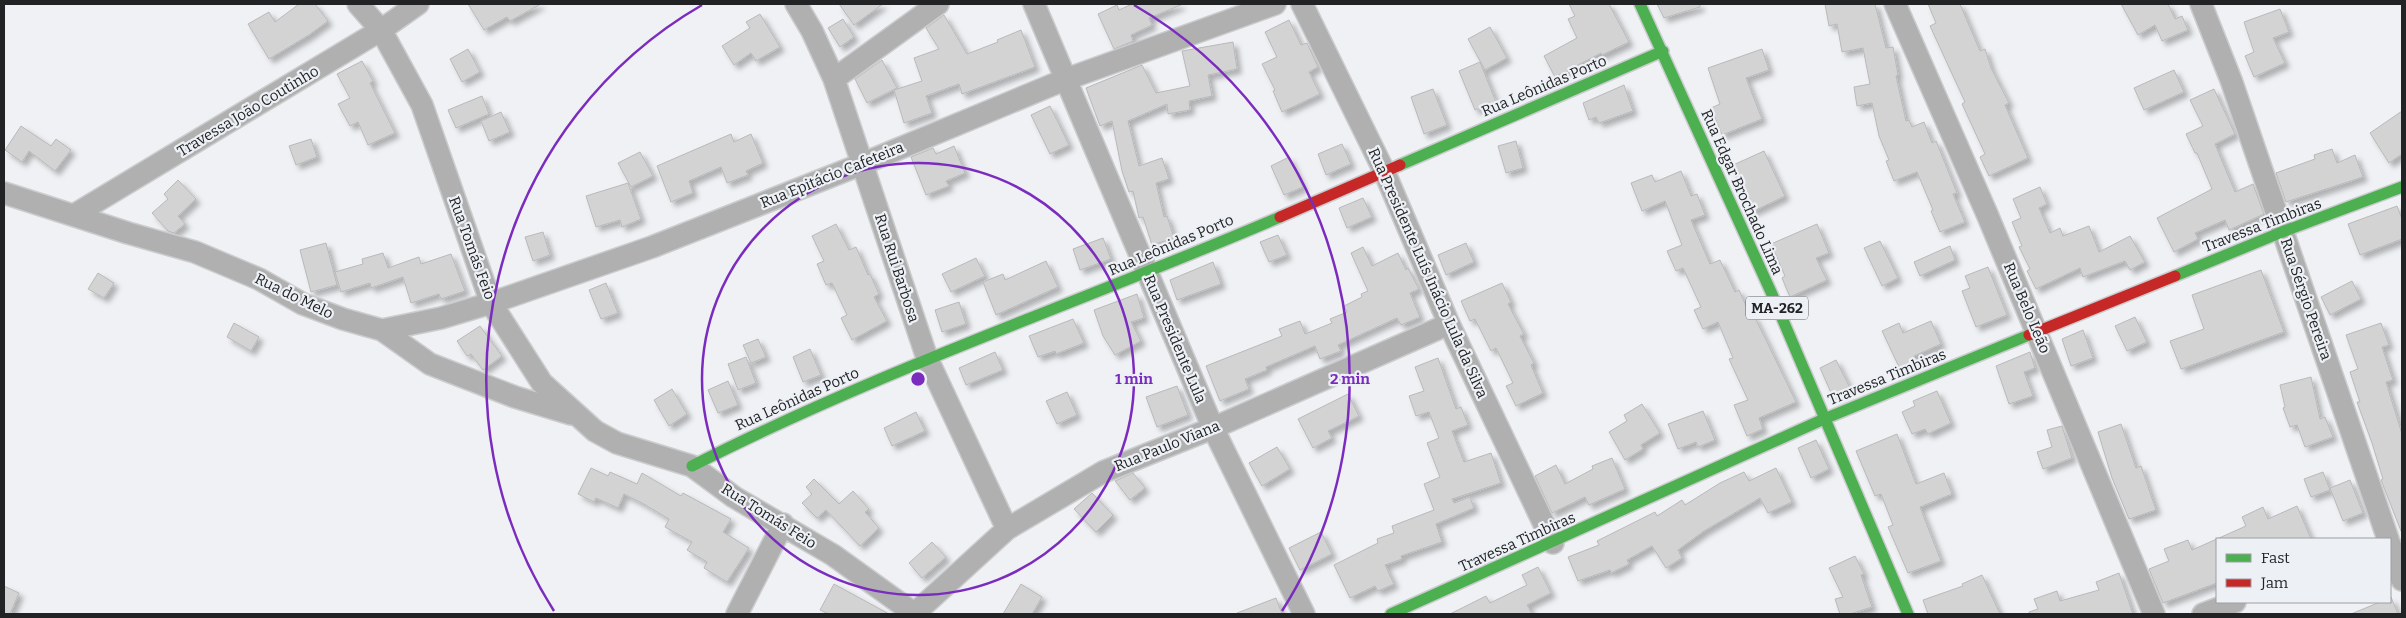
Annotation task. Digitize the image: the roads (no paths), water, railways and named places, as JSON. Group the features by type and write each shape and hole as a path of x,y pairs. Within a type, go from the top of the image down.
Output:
{"street":[{"name":"Rua Tomás Feio","path":"358,4 381,30 422,106 491,303 542,383 576,416 596,431 618,443 692,466 734,496 833,555 915,614"},
{"name":"Travessa João Coutinho","path":"74,215 381,30 418,4"},
{"name":"Rua Rui Barbosa","path":"796,4 812,31 834,79 927,358 1007,529"},
{"path":"834,79 938,4"},
{"name":"Rua Presidente Lula","path":"1034,4 1064,80 1213,428 1304,614"},
{"name":"Rua Epitácio Cafeteira","path":"382,330 441,318 491,303 652,246 862,164 1064,80 1275,4"},
{"name":"Rua Presidente Luís Inácio Lula da Silva","path":"1302,4 1384,170 1449,324 1553,543"},
{"name":"Rua Edgar Brochado Lima","path":"1640,4 1771,292 1908,614"},
{"name":"Rua Belo Leão","path":"1896,4 2036,331 2154,614"},
{"name":"Rua Sérgio Pereira","path":"2201,4 2231,80 2388,538"},
{"name":"Rua Leônidas Porto","path":"692,466 737,442 927,358 1146,273 1662,51"},
{"name":"Travessa Timbiras","path":"1391,614 1553,543 1824,419 2282,232 2402,187"},
{"name":"Rua do Melo","path":"4,193 195,252 259,279 303,304 343,319 382,330 430,364 515,397 576,416"},
{"name":"Rua Paulo Viana","path":"915,614 1007,529 1103,472 1213,428 1449,324"},
{"path":"737,614 783,524"},
{"name":"Rua Sérgio Pereira","path":"2391,548 2402,580"},
{"path":"2203,614 2232,603"}]}
